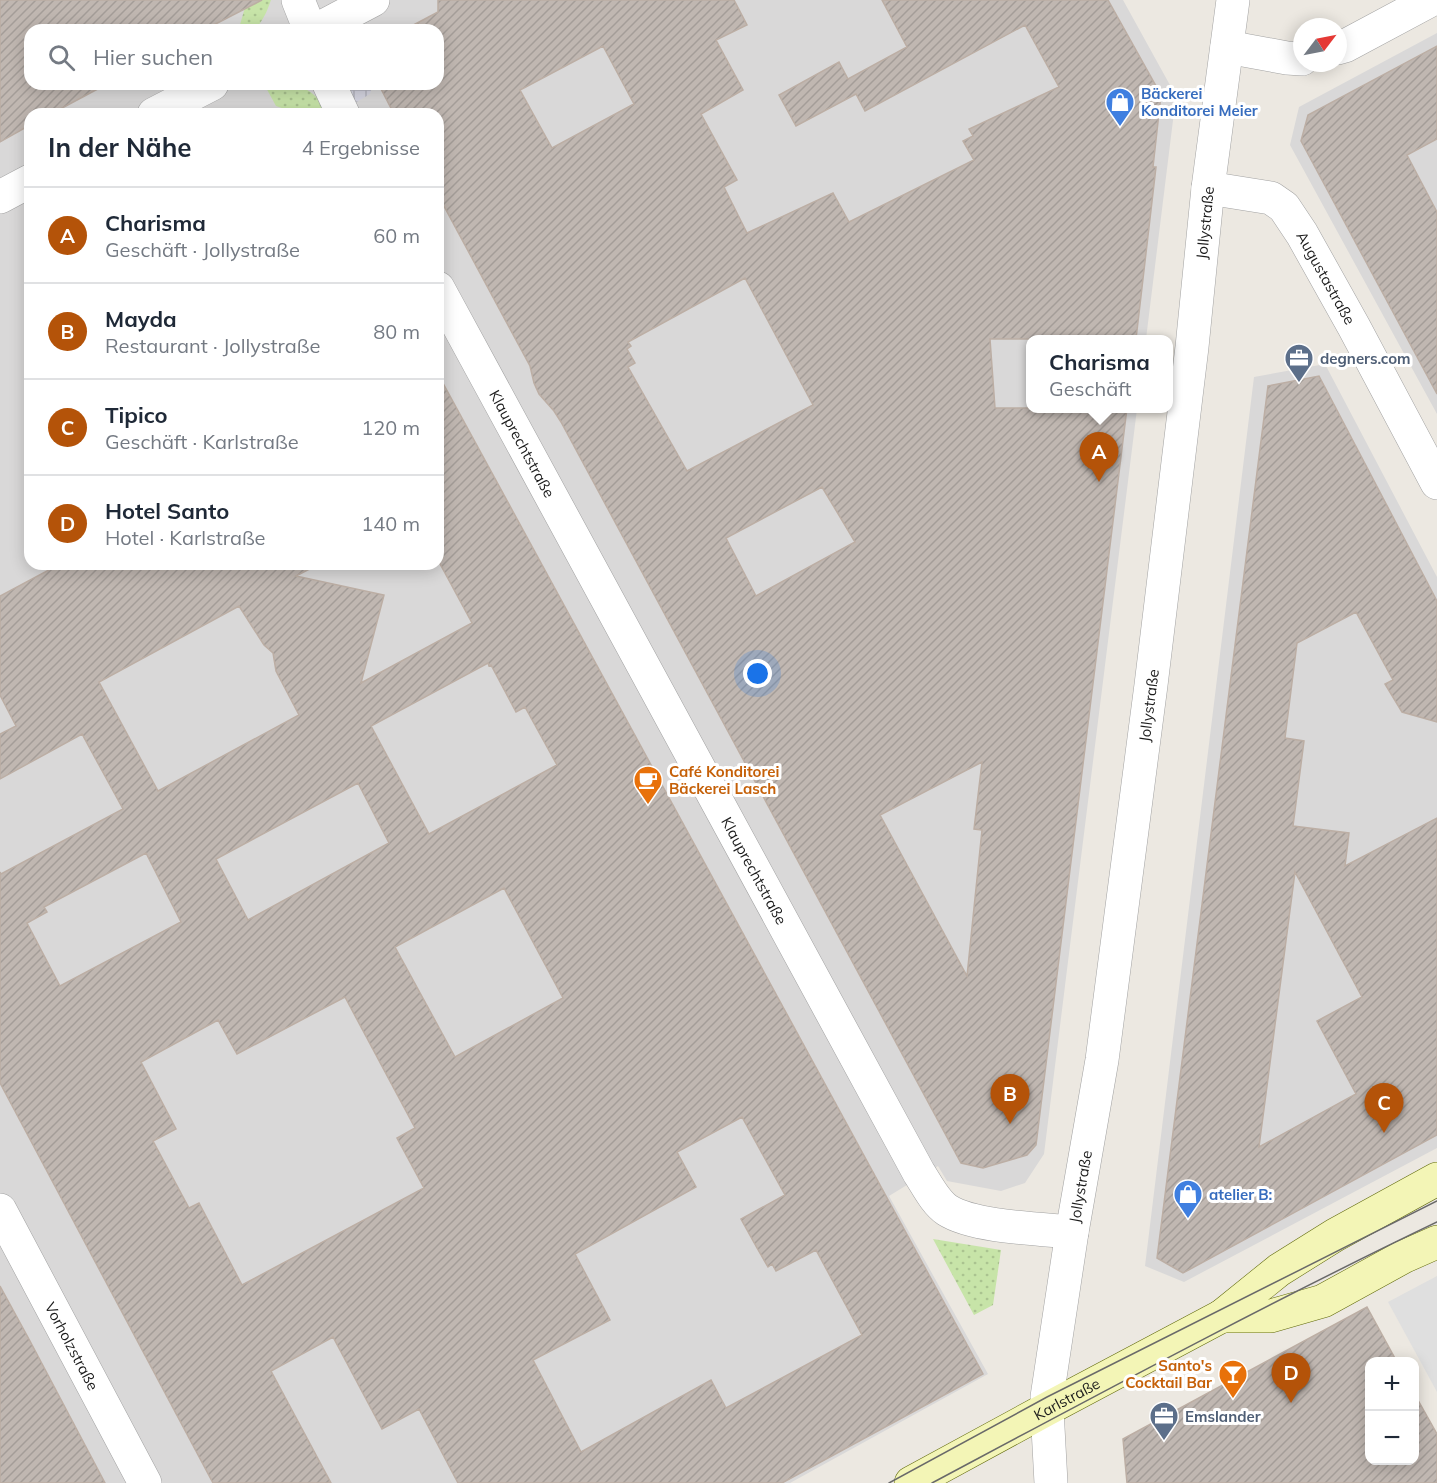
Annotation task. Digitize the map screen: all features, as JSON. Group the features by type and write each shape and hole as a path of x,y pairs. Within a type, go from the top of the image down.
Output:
{"main road":[{"name":"Karlstraße","path":"910,1483 1222,1316 1279,1270 1335,1235 1437,1179"},
{"name":"Karlstraße","path":"1222,1316 1271,1316 1323,1301 1403,1257 1437,1242"}],"street":[{"path":"298,0 308,24"},
{"path":"327,24 373,0"},
{"name":"Jollystraße","path":"1051,1483 1047,1397 1072,1232 1102,1060 1152,685 1192,347 1208,188 1233,0"},
{"path":"1347,45 1431,0"},
{"path":"1227,47 1293,58"},
{"path":"166,108 200,90"},
{"path":"332,90 340,108"},
{"path":"0,197 24,184"},
{"name":"Augustastraße","path":"1208,188 1270,198 1284,207 1302,234 1354,327 1437,483"},
{"name":"Klauprechtstraße","path":"444,299 934,1197 945,1209 977,1221 1072,1232"},
{"name":"Vorholzstraße","path":"0,1210 145,1483"}],"shaded area":[{"path":"0,0 1123,0 1176,96 1146,335 1026,335 1026,413 1137,413 1044,1154 1025,1183 1001,1191 947,1181 938,1166 889,1196 988,1374 790,1483 0,1483"},
{"path":"1437,33 1437,414 1290,145 1299,107"},
{"path":"343,90 371,90 370,94 350,106"},
{"path":"1325,364 1437,577 1437,1148 1184,1282 1145,1266 1254,377"},
{"path":"1437,1276 1437,1392 1419,1357 1388,1302"}],"green space":[{"path":"243,0 271,0 259,24 240,24 246,4"},
{"path":"267,90 307,90 326,108 282,108 276,106"},
{"path":"933,1239 1001,1250 993,1305 974,1315"}],"building":[{"path":"0,0 262,0 216,24 24,24 24,90 96,90 62,108 24,108 24,128 0,142"},
{"path":"438,0 734,0 747,25 716,40 743,90 701,114 737,180 724,187 747,233 833,193 849,222 974,160 963,141 973,136 969,129 1059,87 1025,25 865,111 856,94 796,126 779,95 839,62 848,79 907,47 882,0 1108,0 1161,95 1153,167 1156,167 1136,335 1026,335 1026,339 990,339 995,408 1026,408 1026,413 1126,413 1036,1145 1027,1155 983,1168 961,1163 561,422 539,394 530,366 444,206 444,108 391,108 382,90 444,90 444,24 415,24 438,12","holes":["603,46 634,104 552,148 520,90","745,278 813,405 687,471 628,367 635,363 627,349 631,346 628,342","822,487 855,542 756,596 726,538","982,762 974,829 982,830 967,976 880,815"]},
{"path":"1437,46 1437,139 1407,155 1437,212 1437,394 1301,141 1308,115"},
{"path":"1319,376 1437,601 1437,722 1402,712 1385,684 1393,680 1356,612 1297,643 1285,738 1304,741 1293,826 1349,833 1345,866 1437,818 1437,1135 1183,1273 1157,1258 1268,386","holes":["1295,872 1362,997 1317,1021 1356,1094 1259,1147"]},
{"path":"444,385 983,1374 782,1483 458,1483 419,1409 382,1429 333,1337 271,1371 331,1483 213,1483 0,1083 0,872 1,874 123,809 82,734 0,779 0,734 16,726 0,695 0,596 49,570 308,570 296,576 384,595 361,683 472,623 443,570","holes":["239,606 264,645 273,653 276,671 299,715 158,791 99,682","488,663 516,712 525,707 557,765 429,834 371,726","358,783 389,843 248,920 216,859","146,853 181,922 60,986 27,923 47,912 44,907","504,888 563,998 455,1057 395,947","345,997 415,1128 397,1138 424,1188 242,1285 199,1203 189,1208 153,1141 176,1129 141,1062 218,1020 237,1054","742,1117 785,1195 741,1219 768,1267 772,1264 776,1271 816,1250 862,1335 726,1408 711,1380 581,1452 533,1360 610,1320 575,1254 696,1187 677,1152"]},
{"path":"0,1286 30,1341 105,1483 0,1483"},
{"path":"1367,1307 1394,1357 1365,1357 1365,1465 1419,1465 1419,1402 1437,1434 1437,1483 1127,1483 1123,1439"}],"tram line":[{"path":"889,1483 1047,1397 1437,1201"},
{"path":"932,1483 1246,1317 1437,1222"}],"place":[{"name":"Bäckerei Konditorei Meier","path":"1120,128"},
{"name":"degners.com","path":"1299,384"},
{"name":"Charisma","path":"1099,482"},
{"name":"Café Konditorei Bäckerei Lasch","path":"648,806"},
{"name":"Mayda","path":"1010,1124"},
{"name":"Tipico","path":"1384,1133"},
{"name":"atelier B:","path":"1188,1220"},
{"name":"Santo's Cocktail Bar","path":"1233,1400"},
{"name":"Hotel Santo","path":"1291,1403"},
{"name":"Emslander","path":"1164,1442"}]}
